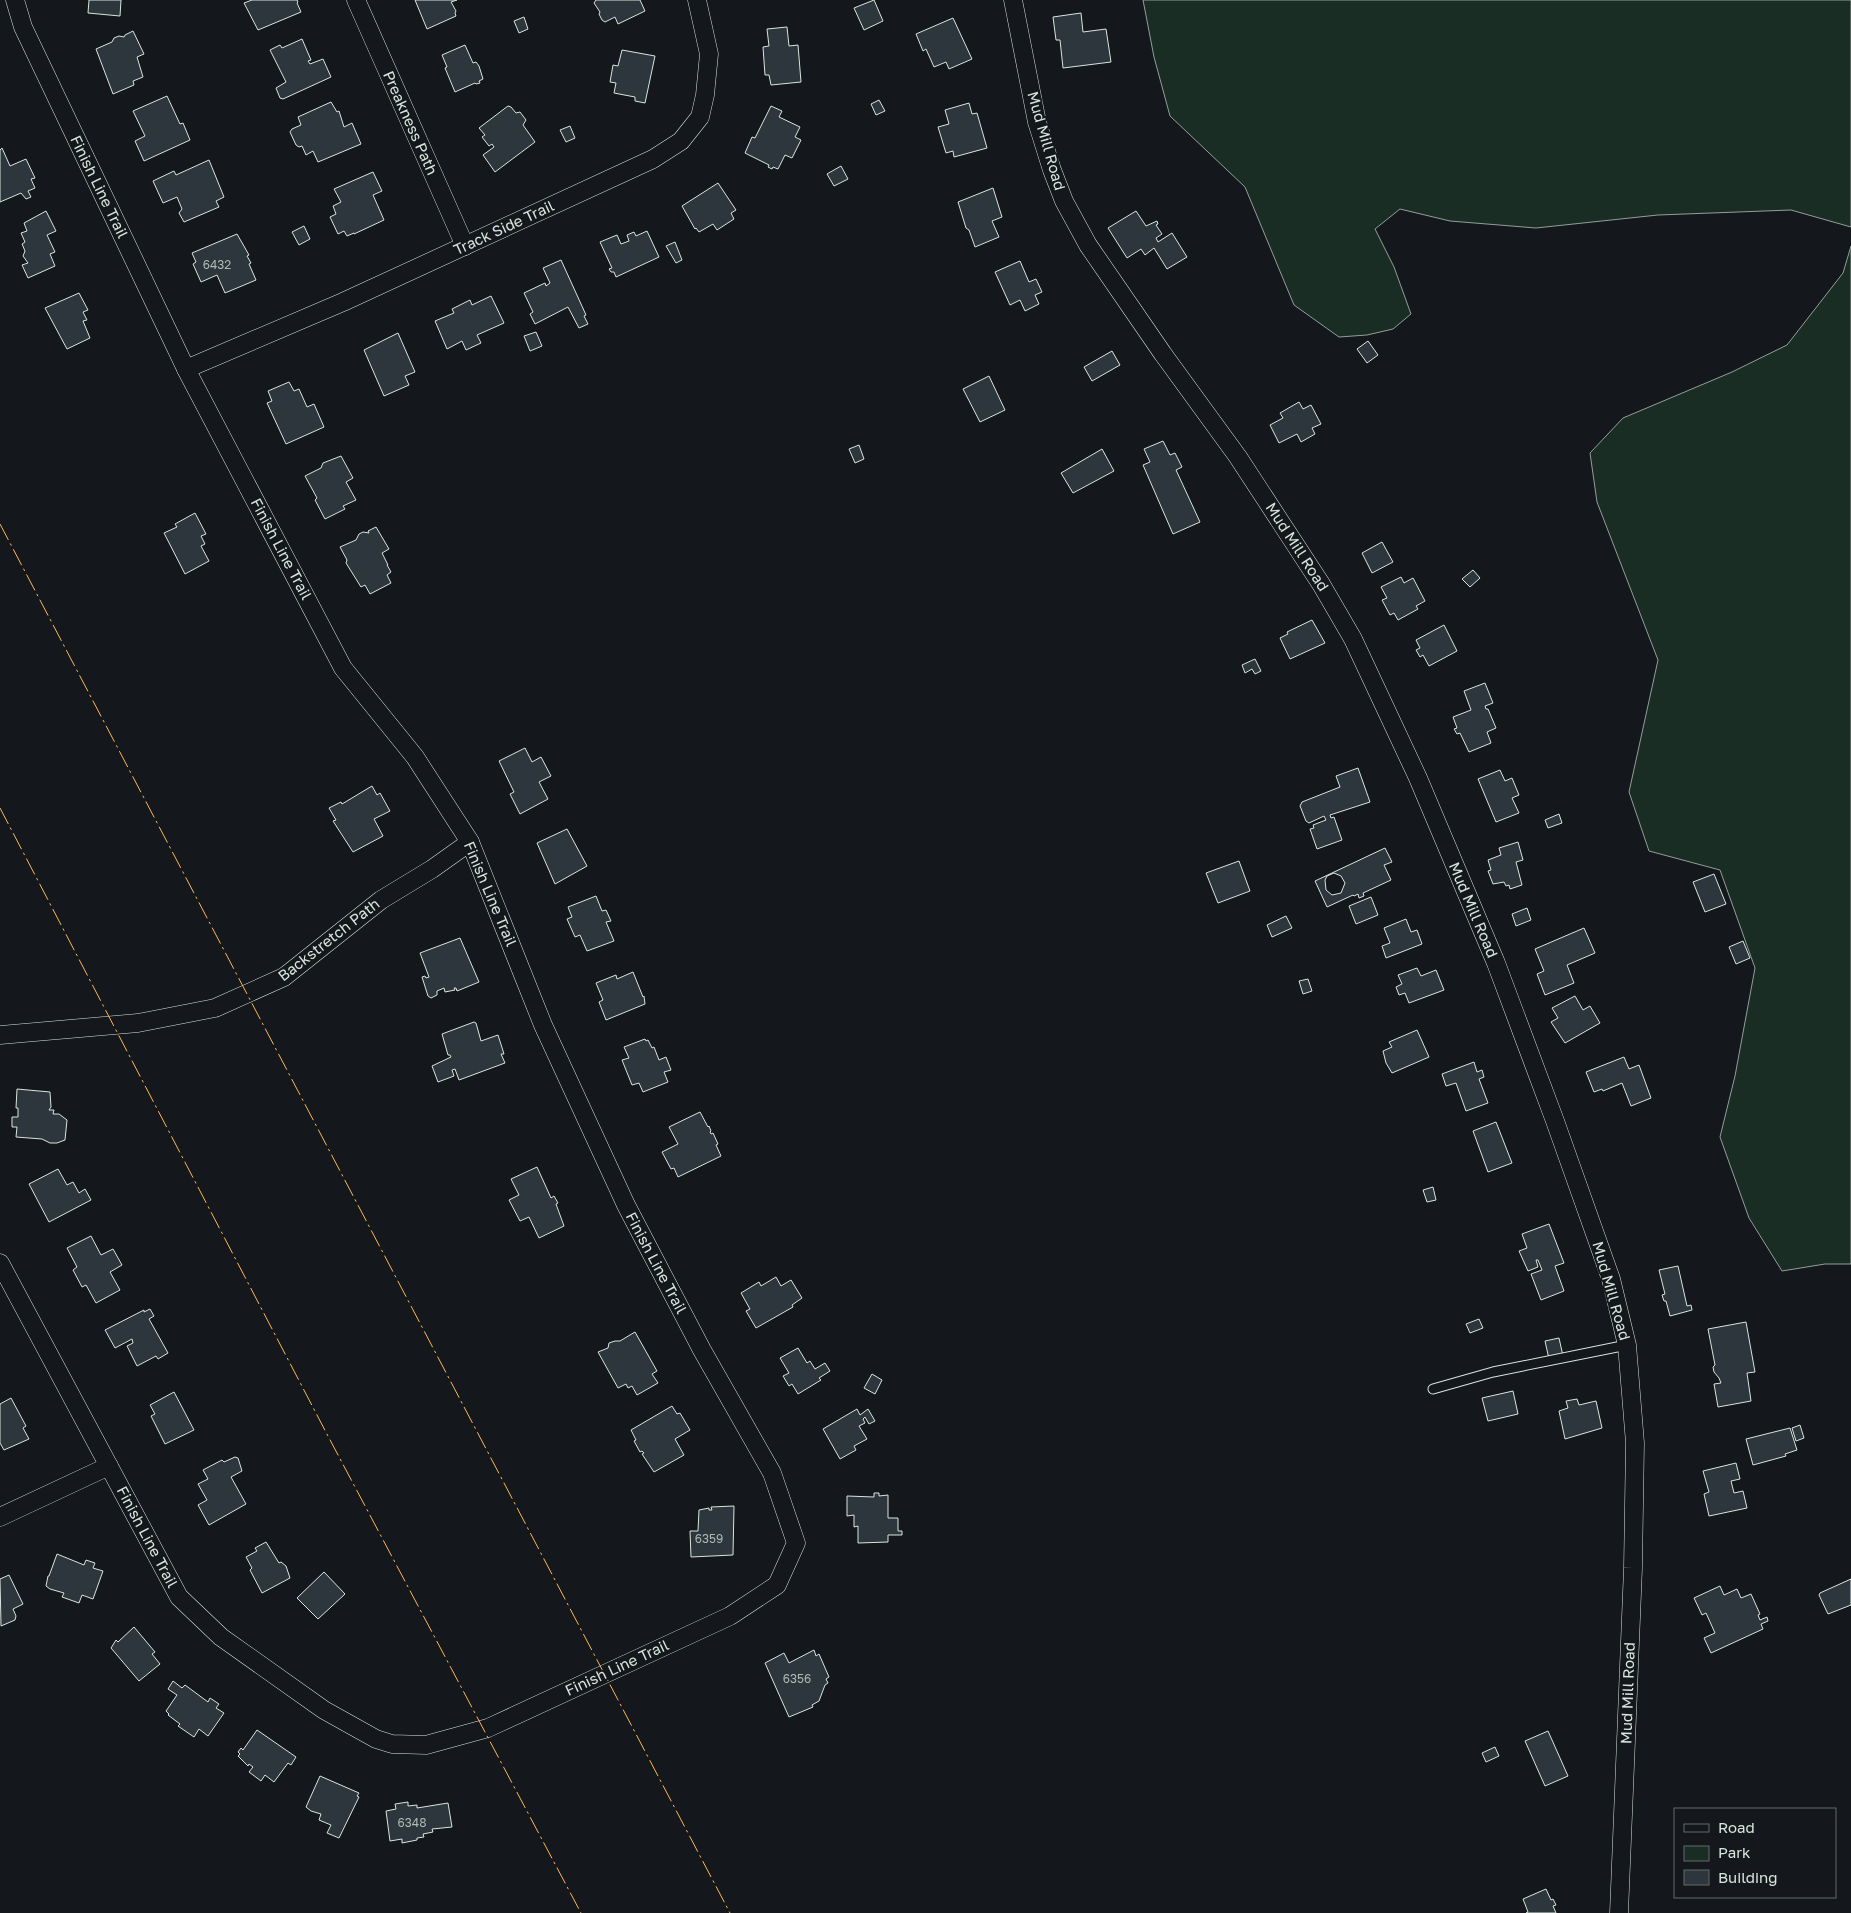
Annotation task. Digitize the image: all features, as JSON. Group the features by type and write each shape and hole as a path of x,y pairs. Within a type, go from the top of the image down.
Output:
{"street":[{"name":"Finish Line Trail","path":"0,1263 179,1597 221,1637 324,1710 376,1739 392,1744 426,1745 488,1728 730,1616 777,1585 796,1543 772,1473 702,1350 626,1206 543,1025 470,842 416,757 343,668 186,369 23,27 15,0"},
{"name":"Preakness Path","path":"356,0 465,246"},
{"name":"Track Side Trail","path":"186,369 343,302 465,246 653,159 681,140 700,117 706,95 709,54 697,0"},
{"name":"Mud Mill Road","path":"1013,0 1037,122 1064,201 1088,245 1163,354 1238,457 1321,584 1354,639 1418,778 1496,963 1611,1279 1627,1345 1635,1443 1633,1568 1618,1913"},
{"name":"Backstretch Path","path":"0,1035 138,1023 215,1008 284,978 380,900 432,870 470,842"},
{"path":"0,1517 109,1466"}],"lane":[{"path":"1433,1389 1493,1372 1627,1345"}],"green space":[{"path":"1143,0 1851,0 1851,227 1791,210 1658,215 1536,228 1450,221 1400,209 1375,229 1394,267 1411,314 1393,329 1367,335 1339,337 1294,305 1245,187 1170,116 1154,57"},
{"path":"1851,246 1851,1264 1825,1264 1782,1271 1749,1218 1720,1137 1735,1076 1755,968 1720,870 1649,851 1629,792 1658,660 1597,502 1590,453 1623,418 1732,372 1787,345 1843,273"}],"building":[{"path":"89,0 121,0 120,16 88,13"},
{"path":"252,0 297,0 301,12 258,30 244,3"},
{"path":"415,0 457,0 451,2 456,11 456,16 427,29"},
{"path":"596,0 640,0 645,11 618,24 615,17 605,22 602,20 600,12 594,3"},
{"path":"874,0 883,21 864,30 854,8"},
{"path":"1081,13 1083,32 1106,29 1111,62 1063,68 1060,40 1056,40 1053,17"},
{"path":"524,17 528,29 519,33 514,21"},
{"path":"953,18 972,59 949,69 946,62 934,67 926,49 923,51 916,34"},
{"path":"787,27 789,46 798,45 801,82 771,85 769,75 765,75 763,47 769,46 767,29"},
{"path":"133,31 144,54 137,57 143,77 133,81 134,85 113,94 96,49 112,42 114,38 124,37"},
{"path":"302,39 311,60 308,61 310,64 323,59 331,77 283,99 280,98 276,88 286,82 270,50 280,45 282,48"},
{"path":"465,45 473,63 476,62 479,66 483,79 479,81 480,83 475,83 455,92 442,55"},
{"path":"622,50 655,56 645,103 635,101 635,97 614,93 616,83 610,82 613,65 618,66"},
{"path":"167,96 180,124 183,123 190,140 144,161 135,141 145,136 133,111"},
{"path":"879,100 885,111 876,115 871,104"},
{"path":"331,102 337,112 339,111 344,127 352,123 361,144 318,162 313,151 306,155 302,146 296,145 290,132 301,125 298,117"},
{"path":"969,103 972,114 977,113 987,148 954,157 953,151 946,153 938,127 949,124 945,110"},
{"path":"508,106 516,113 520,112 526,120 523,125 535,142 495,172 483,155 494,147 492,144 489,146 482,137 485,135 479,128"},
{"path":"771,106 782,111 779,117 800,127 795,137 801,140 792,158 785,155 778,169 773,167 772,169 768,167 769,165 745,153 752,137 755,138"},
{"path":"570,126 575,138 566,142 560,130"},
{"path":"2,148 10,166 26,159 35,178 31,179 35,188 28,191 31,197 26,199 21,193 0,202 0,150"},
{"path":"209,160 224,197 216,201 219,207 184,222 179,213 182,209 177,197 163,203 153,181 174,171 176,175"},
{"path":"841,166 848,179 834,186 827,174"},
{"path":"373,172 382,191 373,195 384,220 354,234 347,236 344,231 338,234 330,217 336,214 333,206 341,202 334,189"},
{"path":"718,183 736,210 731,213 734,219 717,230 713,224 699,232 695,229 682,206"},
{"path":"993,188 1002,217 992,221 999,237 975,247 969,230 966,228 958,202"},
{"path":"46,211 56,231 47,235 55,252 50,254 55,266 28,278 22,265 28,263 23,256 25,251 22,244 25,242 21,233 27,231 24,223"},
{"path":"1136,211 1146,226 1157,221 1158,224 1156,225 1162,234 1156,238 1158,242 1172,233 1187,257 1167,269 1154,248 1145,255 1141,249 1127,258 1108,228"},
{"path":"304,226 310,239 299,245 292,232"},
{"path":"647,231 659,257 616,277 614,272 611,272 609,269 612,268 600,242 617,235 621,244 629,241 627,235 634,232 636,236"},
{"path":"237,234 249,255 247,256 251,263 249,264 256,280 225,293 217,275 201,282 193,264 196,262 192,253"},
{"path":"675,242 682,260 676,263 666,246"},
{"path":"561,260 586,315 584,316 588,324 579,328 568,307 535,324 530,314 533,312 524,293 545,283 546,286 550,283 543,268"},
{"path":"1020,261 1029,282 1036,279 1042,292 1035,295 1039,304 1025,311 1020,300 1010,305 995,272"},
{"path":"79,293 88,310 83,312 87,320 83,321 90,338 67,349 45,308"},
{"path":"491,296 504,323 477,335 481,343 466,350 462,341 447,349 435,321 454,313 452,309 470,300 472,305"},
{"path":"536,332 542,346 530,351 524,336"},
{"path":"398,333 415,372 405,376 409,385 384,396 364,350"},
{"path":"1368,341 1378,355 1367,363 1357,349"},
{"path":"1112,351 1120,365 1092,381 1084,367"},
{"path":"989,376 1005,410 980,422 963,389"},
{"path":"289,382 294,391 299,389 307,407 314,404 324,427 286,444 267,403 272,401 268,391"},
{"path":"1299,402 1303,409 1311,405 1321,424 1312,428 1315,434 1301,442 1297,434 1279,443 1270,425 1283,418 1280,413"},
{"path":"1163,441 1170,455 1175,453 1182,467 1176,470 1200,522 1173,534 1143,465 1150,462 1144,449"},
{"path":"859,445 864,459 855,463 849,449"},
{"path":"1102,449 1114,471 1073,493 1061,473"},
{"path":"341,456 353,478 346,482 356,500 343,506 345,509 325,519 315,500 317,498 305,476 321,468 323,463"},
{"path":"195,513 206,534 201,536 205,544 201,546 209,561 185,574 164,533 177,527 175,524"},
{"path":"376,527 389,549 382,553 391,572 387,575 391,583 370,594 365,585 361,587 346,563 347,560 340,547 356,540 359,534 363,532 369,533 368,531"},
{"path":"1382,542 1393,562 1372,573 1362,553"},
{"path":"1473,570 1480,578 1470,587 1462,579"},
{"path":"1401,577 1404,583 1413,578 1425,601 1416,606 1418,609 1398,620 1394,613 1390,615 1382,600 1387,598 1381,587"},
{"path":"1312,620 1325,643 1290,659 1280,638 1288,634 1287,632"},
{"path":"1444,625 1457,651 1429,666 1423,655 1420,657 1416,650 1420,648 1416,640"},
{"path":"1255,659 1261,671 1255,674 1252,669 1245,673 1242,665"},
{"path":"1485,683 1493,703 1485,706 1496,728 1487,732 1491,743 1469,752 1460,733 1457,734 1454,729 1457,728 1453,717 1471,710 1464,691"},
{"path":"525,748 532,762 541,757 551,776 539,782 548,799 520,814 510,794 514,792 499,761"},
{"path":"1358,768 1370,802 1330,815 1331,818 1334,817 1342,840 1317,849 1310,829 1314,828 1313,825 1326,820 1324,816 1309,823 1306,821 1300,806 1302,802 1340,787 1336,776"},
{"path":"1500,770 1505,781 1512,778 1519,795 1512,798 1519,813 1496,822 1478,779"},
{"path":"372,786 377,795 380,793 390,811 374,819 383,836 353,852 333,821 336,820 329,808 341,802 342,804"},
{"path":"1559,814 1562,823 1548,828 1545,820"},
{"path":"567,829 587,866 555,884 537,843"},
{"path":"1518,842 1523,860 1516,862 1522,885 1510,889 1509,885 1506,886 1504,882 1493,884 1488,871 1491,870 1488,860 1501,855 1499,848"},
{"path":"1385,848 1392,862 1384,865 1391,880 1363,893 1364,896 1359,898 1358,894 1353,895 1327,907 1315,881","holes":["1334,873 1341,876 1345,883 1341,893 1332,895 1326,890 1325,880 1327,876"]},
{"path":"1239,861 1250,891 1218,903 1206,873"},
{"path":"1714,874 1726,904 1705,912 1693,882"},
{"path":"596,896 602,911 606,910 611,921 606,922 614,941 587,951 580,935 575,937 567,919 572,917 568,907"},
{"path":"1371,897 1378,915 1356,924 1349,906"},
{"path":"1527,908 1531,920 1516,926 1512,914"},
{"path":"1286,916 1292,928 1272,937 1267,925"},
{"path":"1406,919 1411,932 1417,930 1422,944 1386,958 1382,946 1390,943 1384,928"},
{"path":"1584,928 1595,953 1567,965 1574,983 1545,995 1537,974 1544,971 1535,949"},
{"path":"460,938 479,982 457,991 454,988 455,990 445,992 444,988 437,991 437,995 431,998 428,996 422,977 429,977 420,953"},
{"path":"1743,941 1750,958 1736,964 1729,947"},
{"path":"1417,968 1421,976 1436,970 1444,990 1409,1003 1405,993 1399,995 1396,987 1402,984 1398,975"},
{"path":"633,972 644,996 645,1004 606,1020 599,1002 603,1000 596,983 616,975 617,979"},
{"path":"1308,979 1312,991 1303,994 1299,981"},
{"path":"1575,996 1583,1010 1590,1006 1600,1023 1565,1043 1551,1022 1558,1018 1552,1008"},
{"path":"474,1022 476,1023 481,1041 498,1035 504,1054 501,1054 505,1063 459,1080 455,1069 452,1070 454,1076 438,1082 432,1066 451,1057 448,1055 442,1034"},
{"path":"1417,1030 1429,1057 1392,1073 1386,1063 1383,1051 1392,1047 1389,1042"},
{"path":"645,1039 646,1041 648,1040 652,1048 654,1047 659,1060 666,1057 671,1070 664,1072 668,1082 643,1092 639,1083 632,1085 622,1060 629,1058 624,1047"},
{"path":"1624,1057 1629,1069 1639,1065 1651,1098 1631,1106 1622,1083 1603,1091 1602,1089 1594,1092 1586,1072"},
{"path":"1474,1062 1477,1072 1482,1070 1484,1077 1479,1079 1488,1103 1466,1111 1456,1083 1446,1086 1442,1074"},
{"path":"17,1089 50,1092 51,1107 49,1110 54,1110 53,1114 59,1114 67,1120 65,1140 50,1143 42,1139 16,1137 17,1127 12,1127 12,1117 18,1117 18,1108 16,1108"},
{"path":"700,1112 709,1126 711,1134 713,1133 721,1156 678,1177 674,1168 671,1169 662,1152 678,1144 669,1127"},
{"path":"1496,1122 1512,1163 1488,1172 1473,1131"},
{"path":"537,1167 551,1198 554,1196 558,1203 556,1204 564,1226 539,1238 529,1217 520,1221 509,1200 519,1195 511,1179"},
{"path":"58,1169 67,1185 73,1182 79,1193 85,1189 91,1200 49,1222 29,1184"},
{"path":"1433,1187 1436,1200 1427,1202 1423,1190"},
{"path":"1549,1224 1564,1263 1555,1266 1564,1291 1541,1300 1531,1274 1542,1270 1538,1260 1536,1260 1538,1267 1528,1271 1519,1251 1527,1248 1522,1234"},
{"path":"91,1236 101,1255 113,1249 122,1265 110,1272 120,1290 96,1303 86,1285 82,1287 73,1270 77,1267 67,1248"},
{"path":"1678,1266 1687,1306 1691,1305 1692,1310 1670,1316 1666,1301 1664,1301 1662,1295 1665,1294 1659,1270"},
{"path":"776,1277 781,1286 791,1280 802,1298 792,1305 793,1307 756,1328 746,1311 750,1309 741,1293 759,1282 761,1286"},
{"path":"150,1309 154,1316 149,1319 168,1353 158,1359 156,1356 137,1366 127,1346 133,1343 132,1339 115,1348 105,1330 144,1310 144,1312"},
{"path":"1479,1319 1483,1328 1470,1333 1466,1324"},
{"path":"1746,1322 1755,1372 1747,1373 1751,1401 1718,1407 1714,1384 1721,1383 1714,1372 1713,1367 1715,1365 1708,1329"},
{"path":"635,1332 657,1371 652,1374 658,1383 637,1395 632,1386 628,1388 626,1384 618,1388 598,1352 608,1348 609,1343 620,1341"},
{"path":"1559,1338 1563,1356 1549,1359 1545,1341"},
{"path":"798,1348 807,1363 810,1361 815,1369 825,1363 830,1371 819,1378 821,1380 798,1394 792,1384 789,1386 783,1376 789,1373 780,1358"},
{"path":"872,1374 882,1380 875,1394 864,1388"},
{"path":"1513,1391 1518,1414 1488,1421 1482,1398"},
{"path":"174,1392 194,1430 165,1444 151,1416 155,1414 150,1405"},
{"path":"11,1398 26,1426 23,1428 29,1439 4,1450 0,1443 0,1404"},
{"path":"1577,1399 1579,1405 1596,1401 1602,1428 1565,1439 1559,1411 1568,1408 1566,1401"},
{"path":"672,1406 677,1414 680,1413 690,1430 675,1439 684,1455 654,1472 642,1454 644,1453 640,1452 631,1430"},
{"path":"857,1409 860,1415 868,1409 875,1421 869,1424 865,1417 863,1419 865,1423 859,1426 867,1439 854,1446 856,1450 840,1459 823,1429"},
{"path":"1800,1425 1804,1438 1796,1441 1792,1428"},
{"path":"1790,1428 1797,1450 1785,1454 1786,1456 1753,1465 1746,1439"},
{"path":"235,1457 238,1458 242,1471 231,1477 246,1504 209,1525 198,1505 207,1500 198,1484 208,1479 203,1470 222,1460 224,1462"},
{"path":"1736,1463 1740,1479 1731,1481 1734,1493 1743,1491 1747,1508 1709,1516 1704,1494 1709,1492 1703,1471"},
{"path":"874,1493 879,1493 879,1496 888,1495 888,1518 898,1518 898,1531 902,1531 902,1535 888,1535 888,1542 858,1543 858,1526 854,1527 854,1515 847,1516 847,1496 874,1497"},
{"path":"734,1506 733,1555 691,1557 690,1531 698,1531 699,1510 709,1508 709,1510 712,1510 711,1507"},
{"path":"266,1542 279,1563 281,1562 286,1566 290,1578 262,1593 250,1570 252,1568 246,1557 257,1551 255,1548"},
{"path":"57,1554 84,1565 86,1560 95,1563 93,1568 103,1571 93,1599 82,1595 79,1603 62,1597 64,1593 46,1586"},
{"path":"324,1572 345,1594 318,1619 297,1598"},
{"path":"9,1575 23,1604 13,1609 16,1616 15,1620 1,1626 0,1579"},
{"path":"1851,1579 1851,1605 1828,1614 1819,1595 1820,1593"},
{"path":"1720,1586 1724,1595 1737,1589 1741,1598 1751,1594 1760,1614 1758,1615 1760,1620 1767,1617 1768,1621 1761,1624 1763,1629 1711,1653 1704,1638 1715,1633 1706,1613 1702,1615 1694,1598"},
{"path":"134,1627 155,1652 152,1654 160,1664 139,1681 111,1648 116,1640 118,1642"},
{"path":"814,1650 816,1656 819,1654 829,1677 826,1679 828,1683 825,1685 819,1701 812,1705 813,1707 789,1717 765,1663 784,1653 789,1663"},
{"path":"173,1681 182,1688 185,1685 208,1702 210,1698 219,1704 216,1708 224,1713 208,1736 199,1729 194,1737 178,1726 180,1724 168,1715 166,1711 177,1695 168,1689"},
{"path":"257,1730 296,1757 291,1765 288,1763 274,1782 265,1775 261,1781 249,1772 253,1767 249,1764 248,1766 238,1756 240,1754 238,1752 241,1748 243,1750"},
{"path":"1548,1731 1568,1776 1545,1786 1525,1741"},
{"path":"1495,1747 1499,1756 1486,1762 1482,1753"},
{"path":"320,1776 359,1793 357,1796 359,1797 339,1838 327,1833 331,1825 319,1820 321,1814 311,1811 306,1807"},
{"path":"408,1802 408,1806 417,1805 417,1808 448,1803 452,1827 432,1829 433,1832 423,1834 424,1837 417,1838 417,1840 402,1843 402,1839 390,1841 386,1811 396,1809 395,1804"},
{"path":"1546,1889 1551,1900 1553,1899 1556,1905 1553,1906 1556,1913 1526,1913 1528,1912 1523,1899"}],"power":[{"path":"0,524 730,1913"},
{"path":"0,808 329,1438 581,1913"}]}
